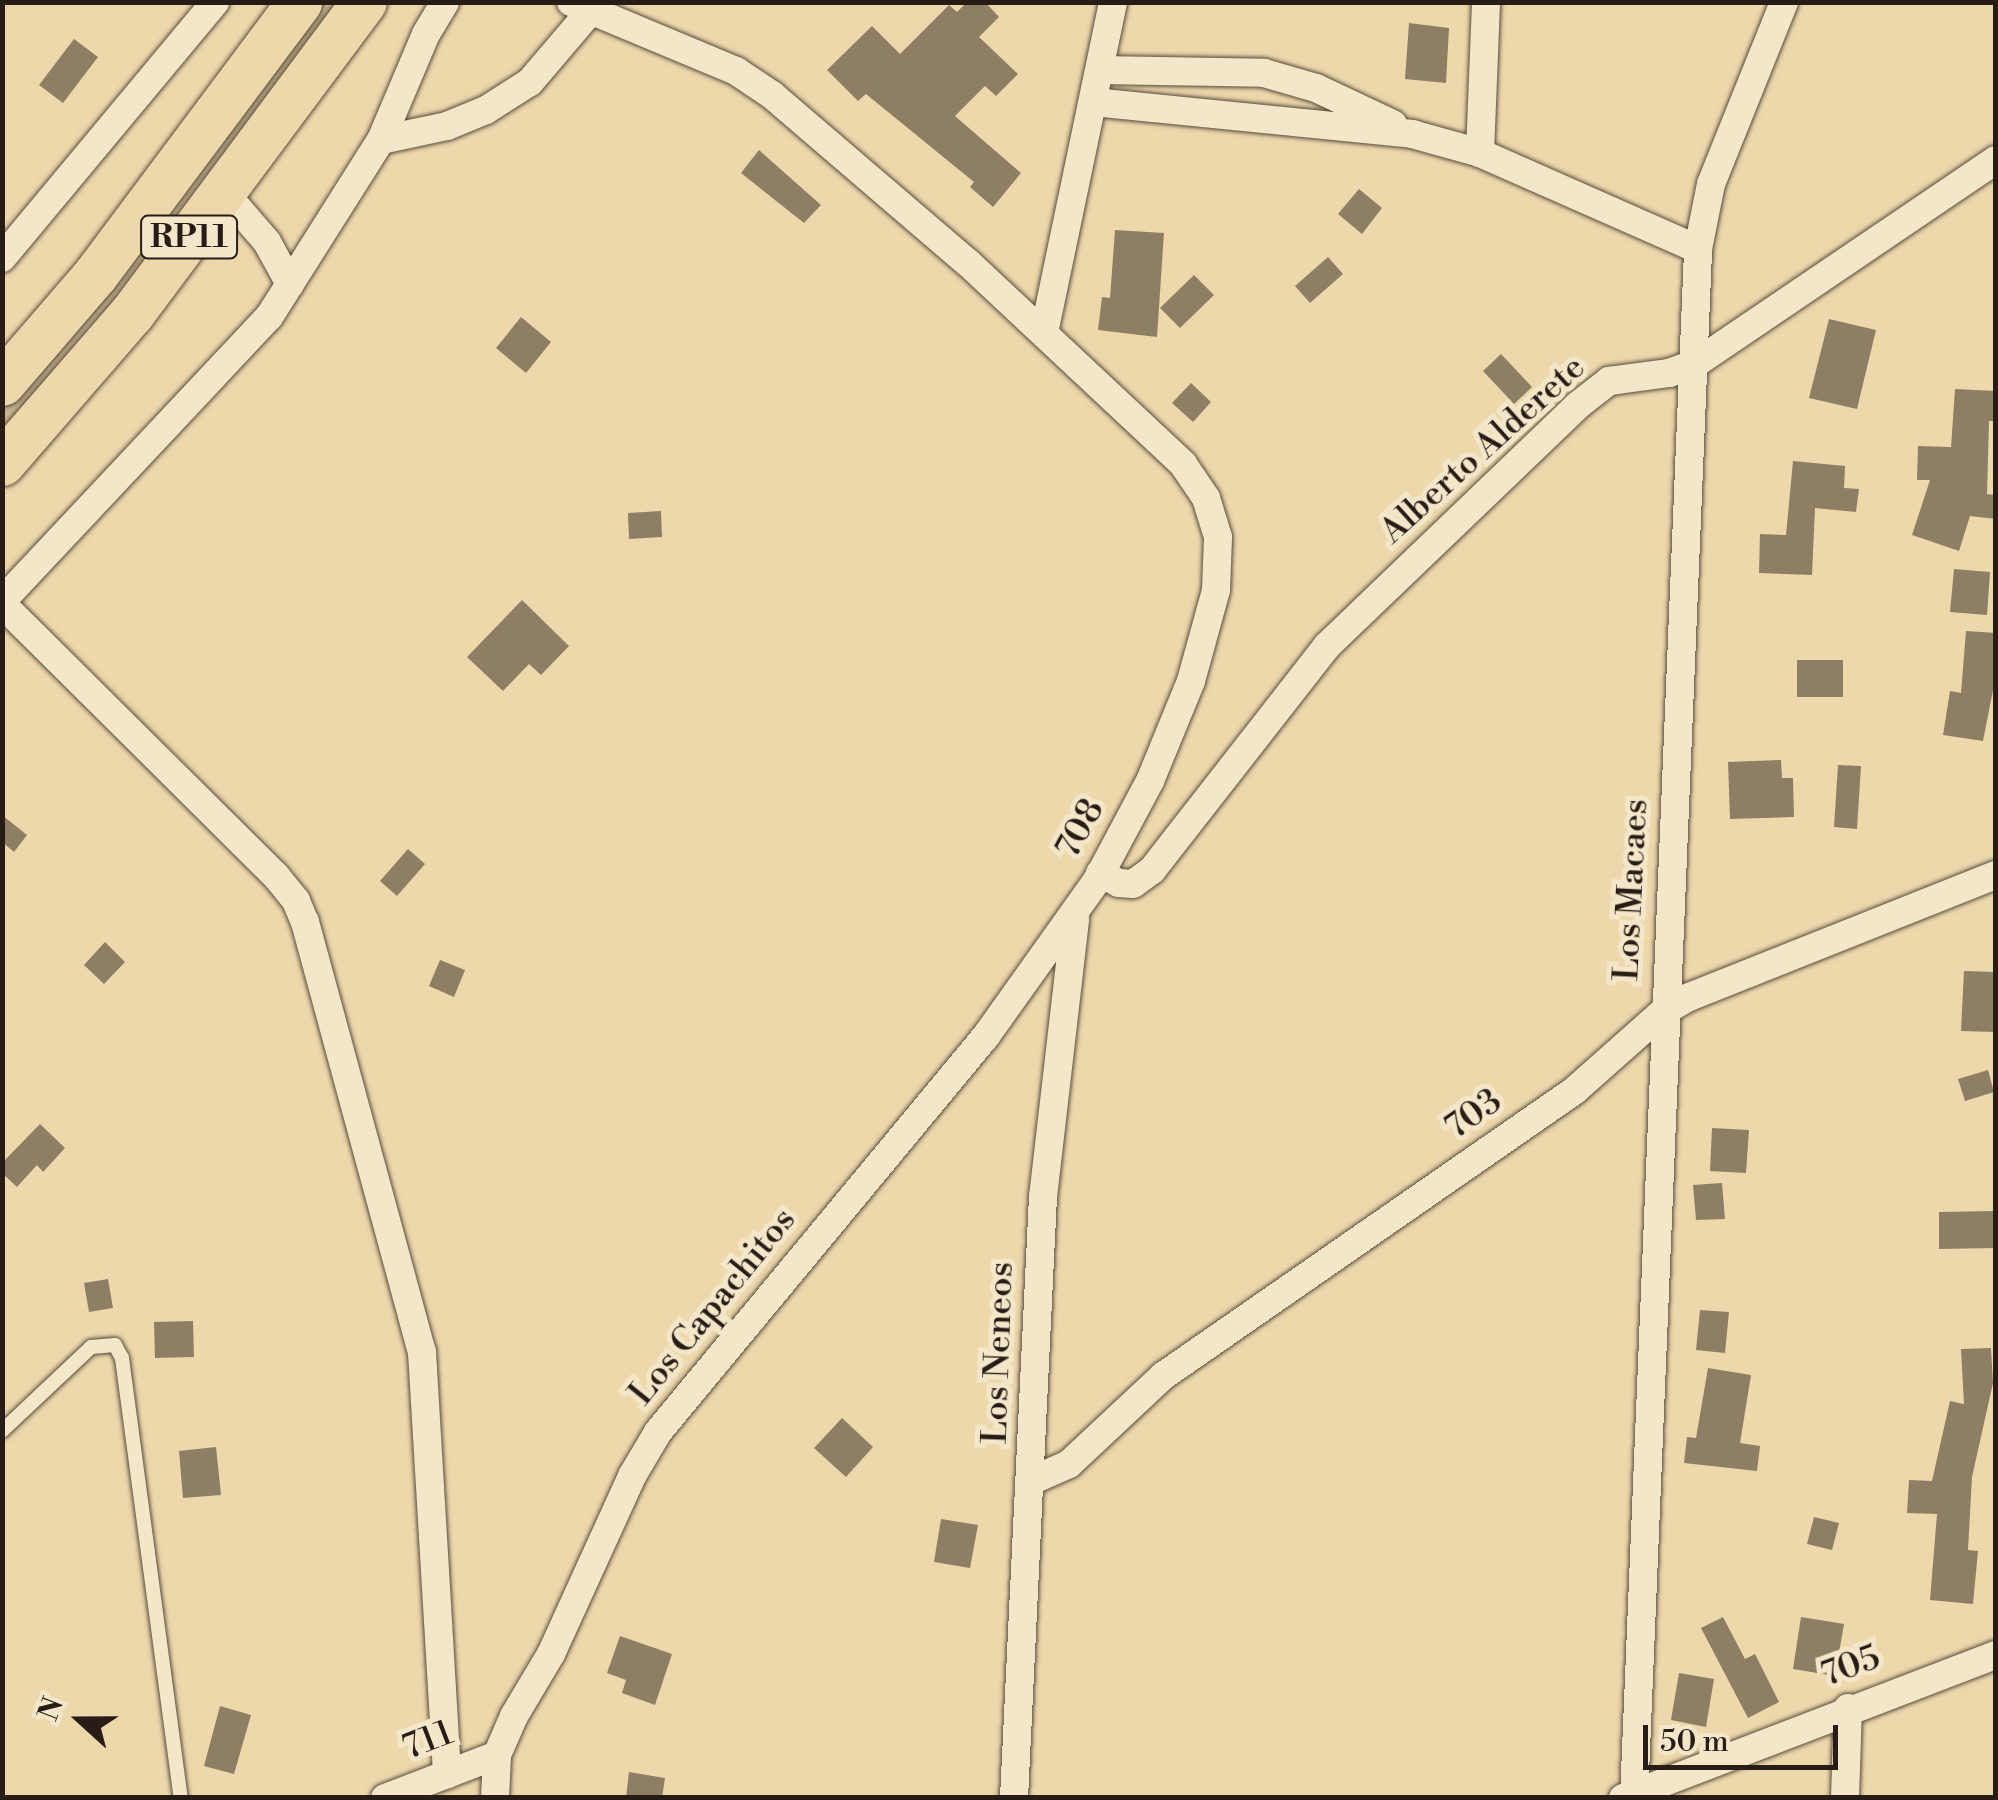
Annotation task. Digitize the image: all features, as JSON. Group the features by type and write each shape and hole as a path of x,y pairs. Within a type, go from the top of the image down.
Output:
{"main road":[{"name":"RP11","path":"2,383 95,275 300,2"},
{"name":"RP11","path":"2,463 132,314 364,2"}],"street":[{"path":"2,258 216,2"},
{"path":"445,2 426,34 381,140 269,317 2,603 276,876 296,901 305,922 422,1352 446,1774"},
{"path":"1044,333 1112,2"},
{"path":"1480,153 1486,2"},
{"name":"Los Macaes","path":"1630,1796 1663,1012 1696,363 1698,249 1711,184 1784,2"},
{"path":"381,140 447,126 486,110 530,82 586,5"},
{"name":"708","path":"586,5 736,71 772,95 1044,333 1183,464 1206,498 1218,537 1216,590 1208,630 1150,781 1075,912"},
{"path":"1100,70 1264,73 1316,88 1412,134"},
{"path":"1093,102 1412,134 1480,153 1698,249"},
{"name":"Alberto Alderete","path":"1100,874 1118,883 1133,884 1152,870 1326,646 1608,381 1669,373 1696,363 1996,160"},
{"path":"223,191 268,242 290,284"},
{"name":"703","path":"1032,1481 1069,1464 1163,1376 1574,1091 1663,1012 1689,997 1996,875"},
{"name":"Los Neneos","path":"1014,1798 1043,1197 1075,912"},
{"name":"Los Capachitos","path":"494,1798 497,1755 574,1608 632,1476 658,1432 986,1036 1075,912"},
{"name":"705","path":"1630,1796 1848,1708 1996,1654"},
{"path":"1845,1798 1848,1708"},
{"name":"711","path":"385,1798 497,1755"}],"lane":[{"path":"2,1432 91,1347 115,1345 122,1358 181,1798"}],"shaded area":[{"path":"321,3 347,3 127,291 3,433 3,404 111,283"}],"building":[{"path":"967,2 985,2 999,17 979,37 1018,74 996,96 985,86 955,116 1021,173 993,207 970,187 974,182 866,94 858,101 827,70 872,26 900,54 949,5 957,12"},
{"path":"1409,23 1449,28 1446,83 1405,79"},
{"path":"74,39 98,57 63,103 39,85"},
{"path":"759,150 821,205 804,223 741,173"},
{"path":"1359,189 1382,208 1362,234 1338,214"},
{"path":"1115,230 1164,233 1157,337 1098,330 1102,297 1110,298"},
{"path":"1328,257 1343,274 1310,303 1295,286"},
{"path":"1194,275 1214,295 1180,328 1160,308"},
{"path":"521,317 551,342 526,373 496,348"},
{"path":"1829,319 1876,330 1857,409 1809,398"},
{"path":"1501,354 1532,387 1514,404 1483,371"},
{"path":"1191,383 1211,402 1193,422 1172,403"},
{"path":"1955,389 1996,391 1996,421 1989,421 1987,494 1996,495 1996,519 1970,516 1959,551 1912,535 1930,480 1917,480 1918,446 1951,447"},
{"path":"1793,461 1845,466 1844,488 1859,489 1856,512 1815,508 1812,575 1759,573 1760,534 1786,535"},
{"path":"661,511 662,537 629,539 628,513"},
{"path":"1954,569 1990,572 1987,615 1950,612"},
{"path":"522,600 569,646 541,675 529,664 503,691 467,657"},
{"path":"1966,631 1996,633 1996,675 1983,741 1943,735 1950,691 1961,693"},
{"path":"1797,660 1843,660 1843,697 1797,697"},
{"path":"1781,760 1782,778 1793,778 1794,817 1730,819 1728,762"},
{"path":"1838,765 1861,766 1857,829 1834,827"},
{"path":"2,815 27,835 14,852 2,842"},
{"path":"408,849 425,864 397,896 380,881"},
{"path":"105,942 125,962 104,984 84,965"},
{"path":"440,960 465,970 454,997 429,986"},
{"path":"1964,971 1996,972 1996,1032 1961,1031"},
{"path":"1988,1070 1994,1092 1965,1101 1958,1079"},
{"path":"40,1124 65,1148 43,1172 37,1165 17,1187 2,1173 2,1163"},
{"path":"1712,1128 1749,1130 1746,1173 1710,1171"},
{"path":"1722,1183 1725,1219 1696,1220 1693,1185"},
{"path":"1996,1211 1996,1248 1939,1249 1939,1212"},
{"path":"108,1279 113,1308 89,1312 84,1283"},
{"path":"1700,1310 1729,1312 1725,1353 1696,1350"},
{"path":"193,1321 194,1357 155,1358 154,1322"},
{"path":"1991,1348 1993,1383 1972,1477 1968,1550 1978,1551 1973,1604 1930,1600 1937,1514 1907,1513 1909,1480 1932,1481 1950,1401 1964,1404 1961,1349"},
{"path":"1708,1368 1751,1375 1740,1443 1760,1446 1757,1471 1684,1463 1687,1437 1696,1438"},
{"path":"842,1418 873,1447 846,1477 814,1448"},
{"path":"216,1447 221,1495 183,1498 179,1451"},
{"path":"1814,1517 1839,1523 1832,1550 1807,1544"},
{"path":"941,1519 978,1525 970,1568 934,1562"},
{"path":"1723,1617 1745,1659 1755,1654 1779,1702 1748,1718 1701,1628"},
{"path":"1801,1617 1844,1624 1835,1676 1793,1669"},
{"path":"620,1636 672,1654 655,1705 622,1693 626,1680 607,1673"},
{"path":"1679,1673 1714,1679 1706,1727 1671,1720"},
{"path":"220,1706 251,1715 234,1774 204,1766"},
{"path":"629,1772 665,1778 662,1798 626,1798"}]}
